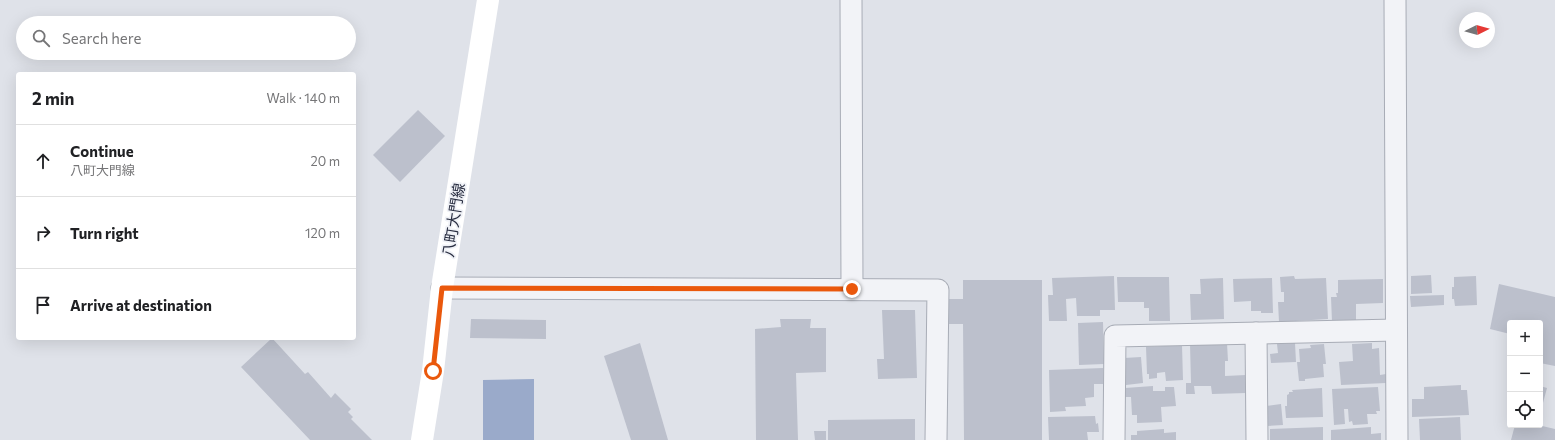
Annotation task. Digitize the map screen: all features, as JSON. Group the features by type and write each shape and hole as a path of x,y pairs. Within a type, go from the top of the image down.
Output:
{"main road":[{"name":"八町大門線","path":"422,440 433,371 442,288 488,0"}],"street":[{"path":"851,0 852,289"},
{"path":"1395,0 1397,440"},
{"path":"442,288 938,290 936,440"},
{"path":"1114,440 1115,336 1396,330"},
{"path":"1256,333 1257,440"}],"water":[{"path":"534,379 534,440 483,440 483,380"}],"building":[{"path":"418,110 445,136 400,182 373,155"},
{"path":"1431,275 1432,293 1411,294 1411,276"},
{"path":"1114,276 1115,310 1100,310 1100,316 1077,316 1076,298 1066,299 1067,321 1049,321 1048,295 1053,295 1052,278"},
{"path":"1294,276 1295,279 1326,278 1328,319 1279,322 1278,302 1284,302 1284,292 1281,292 1280,277"},
{"path":"1476,276 1477,305 1455,306 1454,299 1452,299 1454,277"},
{"path":"1117,277 1169,277 1170,321 1149,321 1149,308 1144,308 1144,302 1118,302"},
{"path":"1223,278 1224,319 1191,320 1190,294 1201,294 1200,279"},
{"path":"1272,278 1273,313 1251,311 1251,301 1234,302 1233,279"},
{"path":"1383,279 1383,303 1356,304 1356,321 1332,322 1331,297 1337,297 1336,293 1338,293 1338,280"},
{"path":"963,280 1042,280 1042,440 964,440 963,324 949,324 949,299 963,299"},
{"path":"1499,284 1555,297 1555,366 1543,364 1543,320 1507,320 1507,333 1490,329"},
{"path":"1444,295 1444,305 1411,307 1410,296"},
{"path":"882,310 915,310 917,378 878,379 877,359 884,359"},
{"path":"471,319 546,320 546,339 470,338"},
{"path":"780,319 811,319 810,328 826,328 826,372 796,373 798,440 756,440 755,329 781,327"},
{"path":"1103,322 1104,364 1079,365 1078,323"},
{"path":"270,340 274,340 305,374 308,372 331,398 335,393 351,409 348,412 353,417 351,419 372,440 310,440 241,367"},
{"path":"640,343 668,440 631,440 604,356"},
{"path":"1227,343 1228,361 1225,361 1225,376 1246,375 1246,393 1212,394 1211,386 1194,386 1195,394 1186,394 1186,383 1191,383 1190,344"},
{"path":"1295,343 1296,362 1271,363 1270,354 1278,353 1277,344"},
{"path":"1372,343 1372,349 1379,348 1380,375 1386,374 1386,383 1341,385 1339,362 1353,361 1352,344"},
{"path":"1324,344 1326,364 1323,364 1324,377 1299,381 1297,362 1300,362 1299,349 1311,348 1310,345"},
{"path":"1182,345 1183,380 1166,381 1165,372 1157,373 1157,378 1149,379 1149,374 1147,374 1146,347"},
{"path":"1141,357 1143,383 1126,385 1124,358"},
{"path":"1103,368 1103,384 1094,384 1094,397 1085,398 1086,406 1065,407 1066,411 1050,412 1049,370"},
{"path":"1461,385 1461,390 1467,390 1469,415 1412,417 1412,399 1424,399 1424,387"},
{"path":"1153,386 1153,391 1165,391 1165,387 1174,387 1176,406 1161,407 1162,422 1137,423 1137,415 1132,415 1131,397 1125,397 1125,388"},
{"path":"1378,387 1380,411 1376,411 1377,414 1367,414 1368,424 1353,425 1352,421 1349,422 1348,409 1344,409 1345,424 1334,425 1332,389"},
{"path":"1543,387 1547,388 1543,403"},
{"path":"1322,388 1323,417 1286,418 1285,406 1287,406 1287,395 1289,392 1293,392 1292,390"},
{"path":"1281,404 1283,425 1267,426 1266,406"},
{"path":"1095,416 1096,424 1098,423 1099,432 1087,432 1088,440 1049,440 1048,417"},
{"path":"1460,417 1461,440 1420,440 1419,419"},
{"path":"915,419 915,440 828,440 828,420"},
{"path":"1543,426 1555,429 1555,440 1511,440 1514,428 1543,428"},
{"path":"1323,427 1323,440 1270,440 1270,429"},
{"path":"1371,427 1371,434 1381,433 1381,440 1331,440 1331,430"},
{"path":"1164,429 1164,433 1176,432 1176,440 1131,440 1131,435 1137,435 1137,431"},
{"path":"814,431 826,431 826,440 815,440"}],"route":[{"path":"433,371 442,288 852,289"}]}
